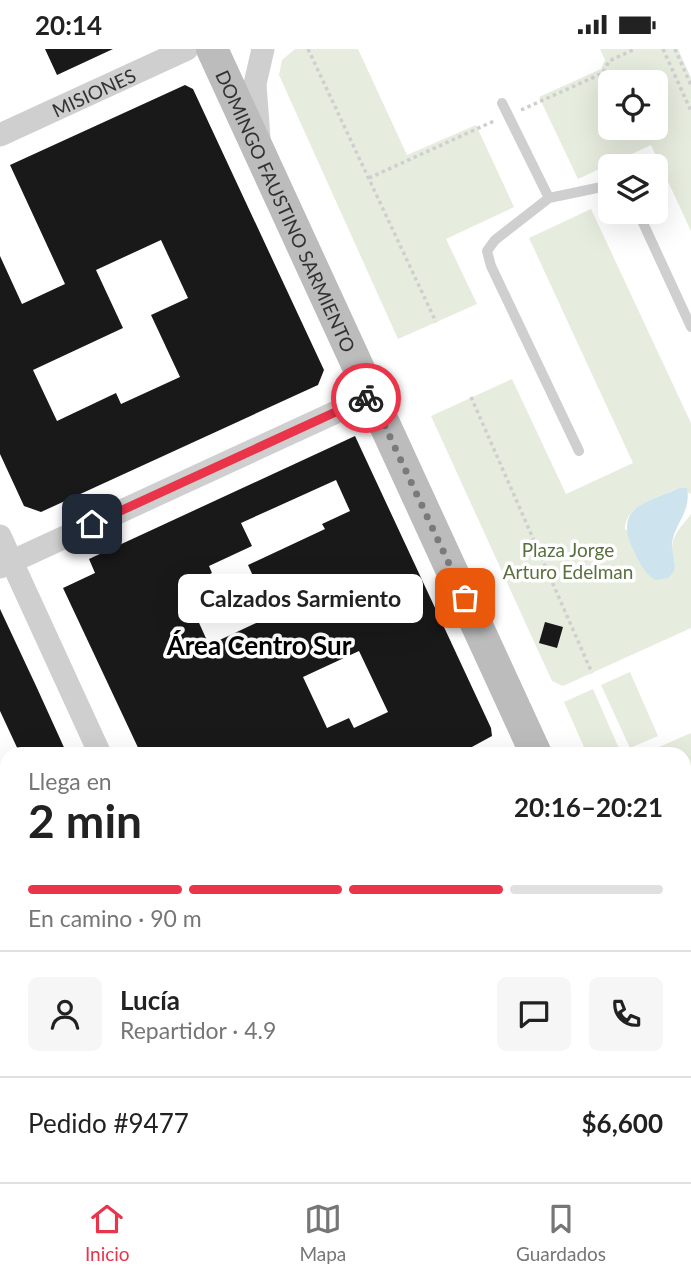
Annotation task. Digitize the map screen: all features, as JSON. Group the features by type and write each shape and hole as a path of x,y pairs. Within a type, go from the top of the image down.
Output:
{"main road":[{"name":"DOMINGO FAUSTINO SARMIENTO","path":"212,49 531,747"}],"street":[{"name":"MISIONES","path":"0,135 187,49"},
{"path":"261,155 255,83 263,49"},
{"path":"6,564 371,396"},
{"path":"0,536 6,564 97,747"}],"lane":[{"path":"502,103 549,198"},
{"path":"579,451 491,266 487,251 495,240 549,198 598,188"},
{"path":"644,224 691,327"}],"path":[{"path":"308,49 436,321"},
{"path":"663,49 691,111"},
{"path":"674,49 691,85"},
{"path":"471,397 592,673"}],"green space":[{"path":"295,49 358,49 407,155 476,125 514,207 446,239 477,304 398,339 279,75 282,60"},
{"path":"600,49 678,49 691,78 691,231 668,182 668,154 655,154 651,145 632,154 598,154 598,170 578,179 539,97 598,70 598,140 668,140 668,70 599,70 605,60"},
{"name":"Plaza Jorge Arturo Edelman","path":"591,209 691,423 691,494 679,488 637,507 627,520 625,529 675,562 673,541 691,514 691,628 563,686 552,681 431,416 512,379 566,494 633,463 529,238"},
{"path":"630,672 658,736 630,747 601,685"},
{"path":"593,689 618,747 584,747 564,702"},
{"path":"691,733 691,747 659,747"}],"water":[{"path":"679,488 687,488 688,496 686,509 672,542 674,571 668,578 655,580 644,570 637,558 628,535 627,523 636,508"}],"building":[{"path":"45,49 113,49 57,75"},
{"path":"185,85 193,89 324,370 318,385 41,512 24,506 0,454 0,256 22,304 65,284 10,165","holes":["161,240 188,298 151,315 180,377 121,404 116,393 57,421 33,370 123,328 96,270"]},
{"path":"355,436 491,728 492,736 472,747 138,747 63,588 95,573 89,559","holes":["336,480 350,511 322,524 325,529 248,565 271,616 209,645 191,605 208,597 199,579 212,573 209,566 252,546 241,523","359,651 388,712 354,728 349,718 327,728 303,677"]},
{"path":"0,609 64,747 17,747 0,711"},
{"path":"545,622 563,627 557,648 539,643"}],"way so far":[{"path":"366,398 371,396 465,598"}],"place":[{"name":"Calzados Sarmiento","path":"465,598"}],"district":[{"name":"Área Centro Sur","path":"259,645"}],"route":[{"path":"92,524 366,398"}]}
